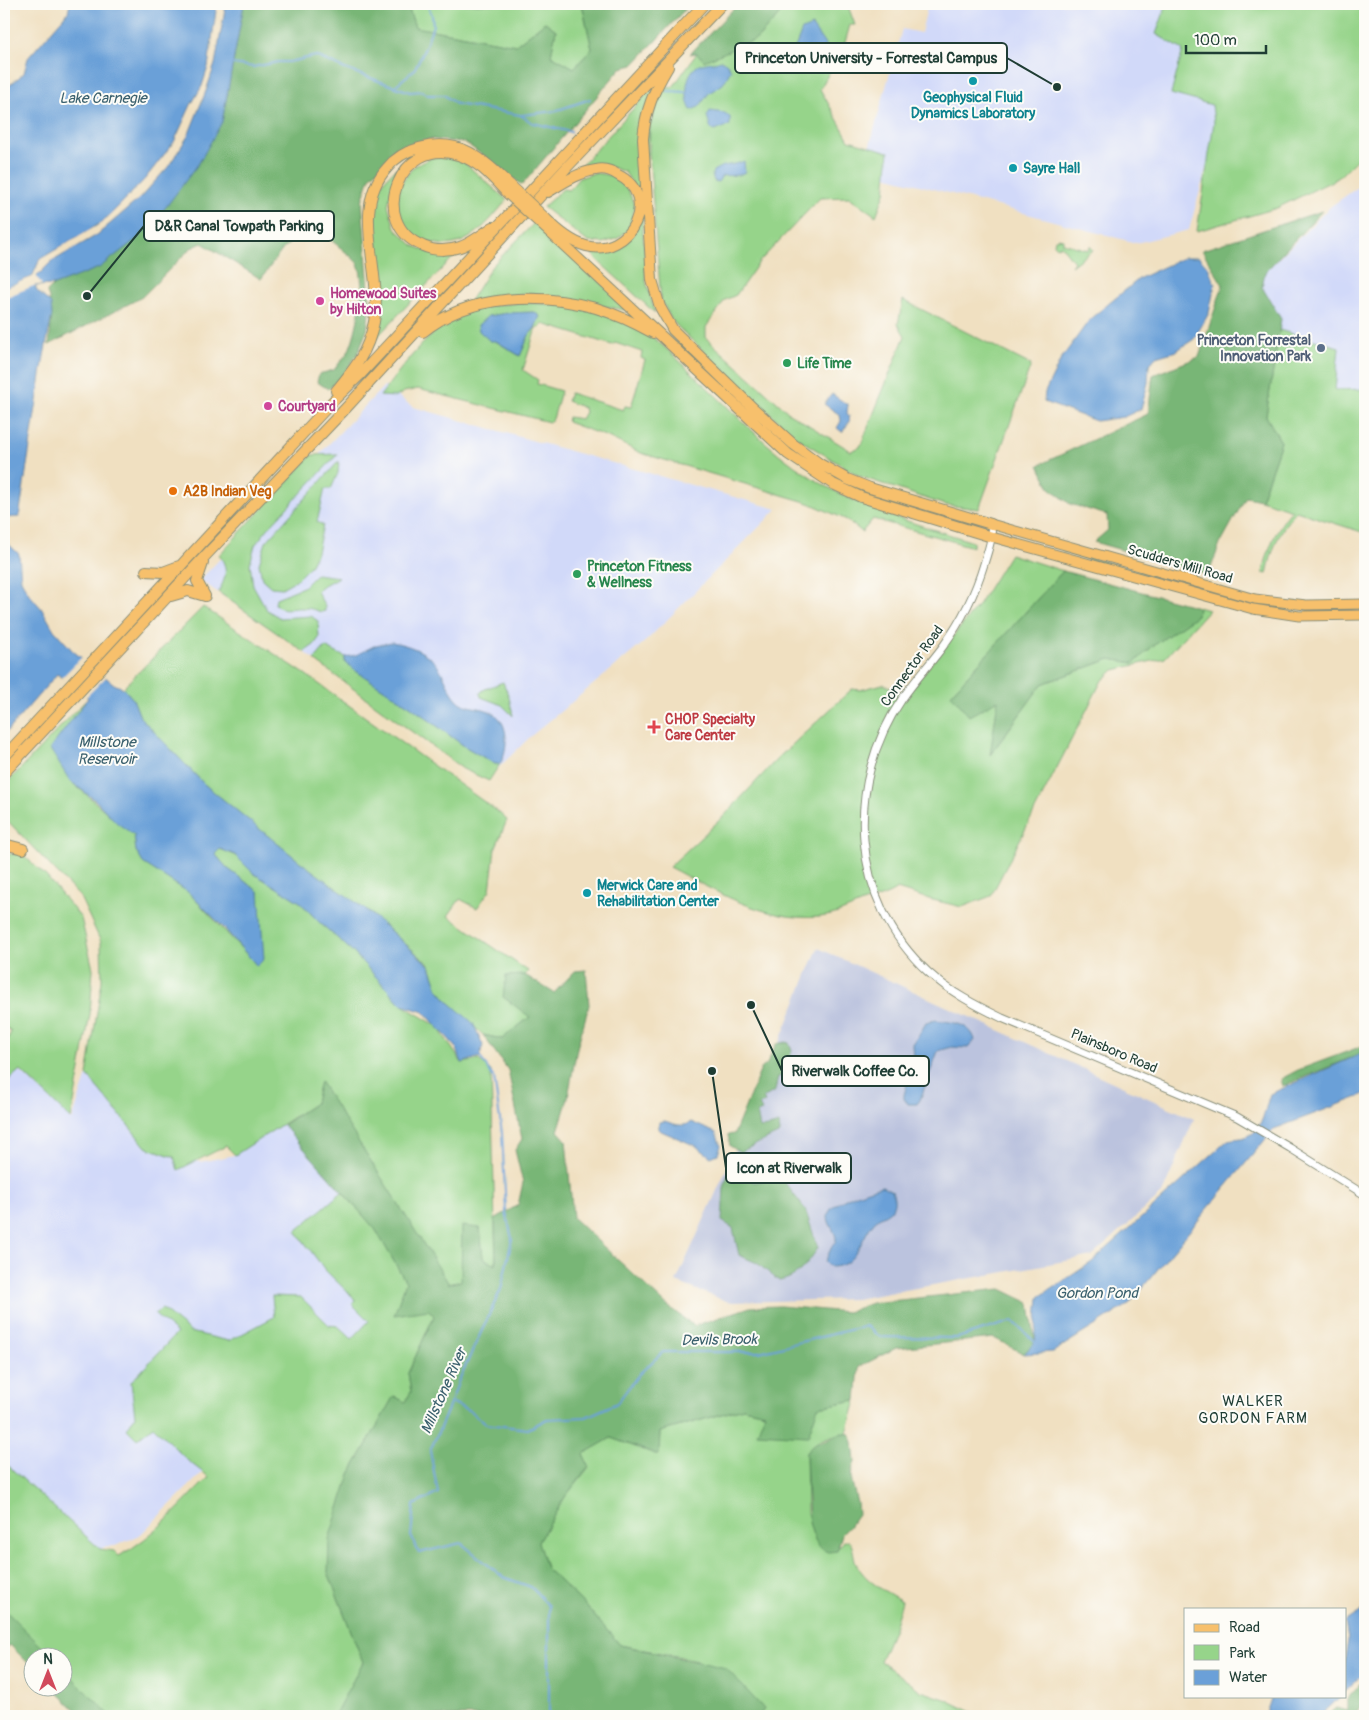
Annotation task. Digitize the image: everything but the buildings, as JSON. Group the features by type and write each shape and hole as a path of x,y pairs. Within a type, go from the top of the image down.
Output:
{"highway":[{"path":"4,772 182,564 332,402 360,376 704,4"},
{"path":"96,665 116,652 404,345 540,196 722,4"},
{"path":"681,47 651,99 645,122 644,148 653,286 660,307 673,330 753,408 793,444 820,464 847,479 870,488 991,524"},
{"path":"332,402 334,393 358,365 374,322 376,296 369,206 373,190 381,175 391,163 411,150 441,144 472,153 493,169 508,189"},
{"path":"502,221 460,247 442,250 427,248 413,240 402,230 394,213 395,187 401,174 414,161 424,156 445,152 457,154 470,160 508,189 543,221 788,454 833,484 860,497 992,537"},
{"path":"540,196 577,175 598,169 622,176 633,187 637,195 638,206 635,223 626,236 613,244 600,247 580,244 543,221"},
{"path":"553,226 739,399 753,408"},
{"path":"404,345 437,321 466,308 515,299 550,300 597,309 628,320 665,339"},
{"path":"168,597 188,590 205,596 197,583 197,577 207,554"},
{"path":"152,598 155,582 146,571 163,572 172,570 182,564"},
{"path":"4,757 73,690"},
{"path":"4,844 23,848"}],"main road":[{"name":"Scudders Mill Road","path":"991,524 1255,599 1306,605 1365,604"},
{"name":"Scudders Mill Road","path":"992,537 1253,609 1299,616 1365,615"}],"street":[{"path":"991,524 992,537"},
{"path":"992,537 1002,527"},
{"name":"Connector Road","path":"879,902 870,876 863,837 866,790 877,746 888,721 902,698 945,644 969,606 977,588 992,537"},
{"name":"Plainsboro Road","path":"879,902 896,933 914,958 940,982 966,1000 1002,1018 1208,1104 1255,1127 1365,1195"}],"shaded area":[{"path":"928,4 1252,4 1189,230 1136,243 863,170 902,29 921,33"},
{"name":"Princeton Forrestal Innovation Park","path":"1365,182 1365,533 1261,500 1266,416 1281,319 1262,287 1265,272 1330,207"},
{"path":"384,386 413,407 777,509 647,640 531,736 487,779 200,580"},
{"path":"818,948 1194,1119 1162,1194 1092,1256 856,1299 729,1302 676,1282 736,1148"},
{"path":"19,1070 72,1120 87,1075 146,1147 174,1157 200,1162 235,1155 283,1124 375,1228 406,1282 411,1392 253,1422 140,1535 115,1546 107,1546 100,1549 4,1462 4,1084"}],"green space":[{"path":"244,4 367,4 375,7 380,4 407,4 415,27 516,45 545,22 556,30 551,55 574,68 592,49 582,4 690,4 633,65 621,68 522,185 466,143 430,139 398,151 370,177 362,201 370,303 367,330 357,355 342,376 328,389 317,382 319,374 334,370 348,352 355,334 360,308 361,272 355,261 311,224 283,249 261,279 202,243 191,248 142,297 49,345 51,312 47,292 54,285 64,281 222,122"},
{"path":"407,4 582,4 592,49 574,68 551,55 556,30 545,22 516,45 415,27"},
{"path":"738,4 789,4 757,39 704,61 697,53 690,54"},
{"path":"789,4 850,4 848,6 855,25 850,25 844,46 820,89 849,140 889,152 885,193 876,216 849,197 820,198 760,261 736,295 725,300 706,327 706,338 789,413 851,451 860,447 905,336 898,324 903,300 1031,365 979,509 945,505 859,476 794,436 679,328 671,319 661,300 649,153 650,126 661,89 673,87 697,53 757,39"},
{"path":"1167,4 1365,4 1365,151 1338,178 1277,208 1197,231 1214,122 1212,105 1171,94 1183,50 1156,34"},
{"path":"652,88 643,201 625,172 605,165 581,166"},
{"path":"433,157 460,159 507,200 477,232 469,238 449,245 431,243 411,237 397,209 398,187 413,167"},
{"path":"396,168 388,205 395,228 414,246 434,254 462,248 376,338 382,305 374,210 379,186"},
{"path":"594,173 611,176 622,181 635,207 628,230 618,238 603,243 588,242 543,207 563,189 569,190 579,178"},
{"path":"1322,211 1265,272 1262,287 1281,319 1266,416 1281,442 1261,500 1246,497 1220,544 1208,575 1094,542 1108,530 1107,515 1070,504 1050,488 1039,465 1148,414 1153,375 1199,357 1223,285 1202,250"},
{"path":"642,214 646,281 655,313 595,258 590,250 610,249 624,244 634,233"},
{"path":"534,223 612,292 625,310 531,293 470,301 492,266"},
{"path":"1055,239 1063,239 1063,243 1088,250 1090,246 1093,250 1071,266 1074,262 1061,245 1057,247 1054,244"},
{"path":"517,303 577,308 607,315 635,326 664,347 779,454 811,477 869,507 973,542 973,547 873,519 862,532 847,520 809,503 641,453 608,437 567,422 568,417 581,419 585,412 584,408 567,401 570,393 623,410 625,406 631,407 645,360 641,358 642,352 543,324 540,328 536,328 523,370 538,380 537,384 561,391 553,419 549,422 418,389 404,392 396,397 380,396 397,373 429,337 452,319 476,309","holes":["534,312 535,328 529,335 520,356 495,341 488,316"]},
{"path":"1279,330 1339,347 1335,390 1365,389 1365,533 1296,511 1285,525 1277,540 1267,574 1263,573 1270,548 1281,524 1292,510 1261,500 1281,442 1266,416"},
{"path":"338,454 271,525 255,545 250,564 253,585 267,610 280,618 311,616 318,621 319,638 314,645 304,652 218,592 225,574 224,564 219,555 312,455"},
{"path":"339,461 338,473 331,489 325,489 317,522 323,525 317,552 310,566 296,580 282,588 271,587 262,579 259,564 266,542"},
{"path":"1062,552 1115,564 1247,601 1246,603"},
{"path":"1010,554 1063,571 951,694 998,700 991,754 1042,684 1110,659 1134,663 1153,646 1197,615 1198,607 1208,610 1165,658 1114,670 1101,682 991,896 962,907 897,889 836,914 819,917 799,917 780,915 741,903 669,867 725,815 778,758 852,689 860,690 883,684 906,695 979,604"},
{"path":"1063,571 1198,607 1197,615 1153,646 1134,663 1110,659 1042,684 990,755 998,700 969,716 951,694"},
{"path":"316,574 339,577 320,587 317,591 325,611 321,612 306,608 285,609 275,604 276,598 303,587"},
{"path":"203,607 305,674 507,820 495,849 490,890 477,908 460,899 448,916 528,971 525,975 506,976 530,1017 502,1039 483,1035 438,989 430,965 370,913 299,861 204,784 140,717 133,699 123,688"},
{"path":"325,647 345,657 345,662 356,671 410,706 464,746 495,764 500,764 489,781 463,769 314,660"},
{"path":"503,682 509,697 513,716 502,705 481,697 480,693 485,689"},
{"path":"88,698 70,781 134,835 136,851 143,863 188,892 257,965 259,892 227,868 215,854 220,849 235,855 253,873 300,902 319,922 352,951 402,1005 437,1026 462,1063 479,1060 491,1071 496,1265 483,1258 480,1228 461,1281 449,1284 320,1082 315,1103 235,1155 226,1146 178,1170 174,1157 146,1147 87,1075 102,981 101,942 80,897 4,817 4,786"},
{"path":"4,854 22,854 46,876 81,918 93,969 90,1014 71,1119 20,1070 4,1084 4,1047 11,1032 4,1025"},
{"path":"586,970 589,1005 577,1048 567,1102 558,1131 566,1140 573,1218 665,1304 694,1326 750,1307 780,1306 847,1312 872,1303 1001,1289 1030,1303 1035,1342 1024,1354 994,1338 896,1348 859,1367 856,1400 818,1407 808,1436 757,1433 765,1413 743,1408 660,1432 659,1455 611,1438 583,1454 589,1466 565,1497 538,1542 546,1568 584,1604 620,1645 726,1668 764,1709 759,1716 334,1716 363,1662 328,1572 329,1539 350,1474 394,1396 405,1402 411,1392 408,1373 434,1316 429,1310 394,1315 406,1282 375,1229 283,1125 315,1103 320,1081 449,1284 461,1281 462,1226 480,1228 483,1258 496,1265 495,1219 518,1205 523,1183 515,1150 522,1139 508,1070 483,1035 502,1039 530,1017 503,997 506,976 525,975 554,993 575,971"},
{"path":"789,1043 792,1051 787,1063 794,1063 794,1072 778,1077 775,1091 763,1098 765,1102 759,1105 762,1111 757,1113 760,1128 779,1124 780,1133 740,1152 730,1146 728,1135 734,1134 761,1069 767,1064 776,1044"},
{"path":"1365,1045 1365,1052 1283,1086 1281,1079 1298,1070"},
{"path":"740,1164 753,1182 782,1179 805,1209 818,1248 792,1277 779,1281 757,1263 739,1255 733,1228 722,1221 724,1188 728,1174"},
{"path":"342,1192 375,1228 406,1282 434,1316 408,1373 411,1392 405,1402 394,1396 350,1474 328,1572 363,1662 334,1716 276,1716 266,1710 256,1716 111,1716 72,1677 72,1648 43,1648 4,1609 4,1462 100,1549 114,1551 119,1556 144,1540 167,1520 209,1477 188,1461 153,1426 137,1439 127,1429 135,1416 131,1382 177,1333 154,1314 162,1309 190,1332 229,1341 274,1317 272,1296 301,1297 329,1325 338,1326 352,1339 369,1321 352,1304 356,1300 325,1270 296,1231"},
{"path":"856,1400 847,1433 824,1439 813,1445 806,1452 807,1513 815,1540 839,1547 844,1541 849,1541 856,1563 865,1576 902,1601 894,1628 880,1661 921,1691 945,1699 980,1716 759,1716 764,1709 749,1694 697,1660 620,1645 584,1604 546,1568 538,1542 565,1497 589,1467 583,1454 611,1438 658,1455 660,1432 743,1408 765,1413 758,1433 818,1407"},
{"path":"842,1433 850,1434 853,1442 855,1462 851,1478 858,1514 842,1534 837,1551 828,1552 820,1548 813,1536 809,1522 806,1453 811,1446"},
{"path":"4,1609 43,1648 22,1648 22,1657 10,1645 4,1651"},
{"path":"72,1677 111,1716 82,1716 63,1698 72,1698"},
{"path":"1365,1680 1365,1703 1352,1716 1326,1716 1336,1708 1347,1711 1347,1699"}],"water":[{"name":"Lake Carnegie","path":"70,4 217,4 208,67 202,86 174,142 145,179 101,223 40,259 32,277 4,288 4,90 24,73 28,58 68,12"},
{"path":"226,4 244,4 222,122 199,163 166,207 138,238 99,268 54,285 35,286 37,291 51,304 52,315 19,517 4,518 4,290 34,279 51,262 97,235 139,199 168,167 188,136 206,91 215,64"},
{"path":"812,26 826,46 826,51 818,59 809,62 801,59 794,50 802,30"},
{"path":"721,60 731,70 723,84 709,93 699,107 691,110 687,98 687,84 692,72 702,64"},
{"path":"710,111 725,113 730,117 730,125 715,131 711,129 707,116"},
{"path":"744,161 745,172 739,175 722,176 718,182 714,181 713,171"},
{"path":"1185,257 1199,257 1208,267 1215,284 1209,313 1194,339 1176,351 1156,357 1149,365 1148,383 1141,409 1124,417 1096,421 1044,402 1045,392 1061,359 1090,319 1140,278"},
{"path":"534,312 540,316 520,356 496,341 490,341 479,331 478,325 488,316"},
{"path":"832,394 848,405 847,413 849,420 842,432 837,428 841,421 840,415 824,404"},
{"name":"Millstone Reservoir","path":"4,540 19,554 21,580 29,594 42,609 54,630 73,651 114,684 123,688 133,699 140,717 204,784 299,861 370,913 430,966 438,989 450,1003 473,1023 483,1045 480,1057 462,1063 456,1047 424,1012 402,1005 352,951 319,922 300,902 253,873 235,855 220,849 215,854 227,868 259,892 264,959 257,966 224,928 188,892 143,863 136,851 134,835 117,823 95,800 70,781 50,749 88,698 57,674 4,735"},
{"path":"392,642 414,648 427,655 438,666 457,699 468,706 489,711 501,720 506,734 506,742 500,764 495,764 464,746 410,706 345,662 345,657 356,655 376,645"},
{"path":"935,1020 964,1026 975,1040 968,1048 952,1047 938,1051 920,1100 917,1104 908,1104 904,1099 904,1095 914,1059 913,1044 926,1023"},
{"name":"Gordon Pond","path":"1365,1052 1365,1093 1359,1097 1274,1129 1128,1305 1053,1352 1024,1354 1035,1342 1039,1297 1092,1262 1228,1140 1246,1137 1253,1133 1263,1118 1270,1094"},
{"path":"665,1121 682,1125 691,1122 716,1133 721,1146 718,1154 711,1157 696,1146 661,1131 659,1129 659,1122"},
{"path":"882,1186 892,1191 894,1204 892,1209 875,1221 853,1257 840,1266 831,1267 825,1262 836,1241 828,1218 831,1210 851,1196"},
{"path":"1365,1609 1365,1673 1346,1691 1348,1640 1346,1621"},
{"path":"1271,1698 1339,1698 1320,1716 1265,1716"}],"pier":[{"path":"35,274 42,285 36,285 4,298 4,288 33,277"},
{"path":"83,656 107,676 85,698 61,678"}],"waterway":[{"path":"395,86 414,70 425,48 433,25 432,15 427,4"},
{"path":"233,64 253,67 316,56 345,69 410,92 422,91 428,95 444,95 456,104 520,115 533,123 571,132"},
{"path":"667,91 686,92"},
{"path":"522,115 555,111 590,99"},
{"name":"Millstone River","path":"480,1057 494,1078 502,1133 506,1212 512,1239 501,1289 459,1380 430,1451 438,1493 414,1505 411,1536 419,1553 461,1543 503,1577 531,1587 549,1606 549,1716"},
{"name":"Devils Brook","path":"451,1402 470,1411 486,1424 528,1429 547,1419 586,1417 617,1403 639,1374 663,1352 759,1352 866,1326 880,1337 957,1338 1013,1321 1035,1342"}],"place":[{"name":"Geophysical Fluid Dynamics Laboratory","path":"973,81"},
{"name":"Princeton University - Forrestal Campus","path":"1057,87"},
{"name":"Sayre Hall","path":"1013,168"},
{"name":"D&R Canal Towpath Parking","path":"87,296"},
{"name":"Homewood Suites by Hilton","path":"320,301"},
{"name":"Princeton Forrestal Innovation Park","path":"1321,348"},
{"name":"Life Time","path":"787,363"},
{"name":"Courtyard","path":"268,406"},
{"name":"A2B Indian Veg","path":"173,491"},
{"name":"Princeton Fitness & Wellness","path":"577,574"},
{"name":"CHOP Specialty Care Center","path":"654,727"},
{"name":"Merwick Care and Rehabilitation Center","path":"587,893"},
{"name":"Riverwalk Coffee Co.","path":"751,1005"},
{"name":"Icon at Riverwalk","path":"712,1071"}],"district":[{"name":"WALKER GORDON FARM","path":"1253,1410"}]}
